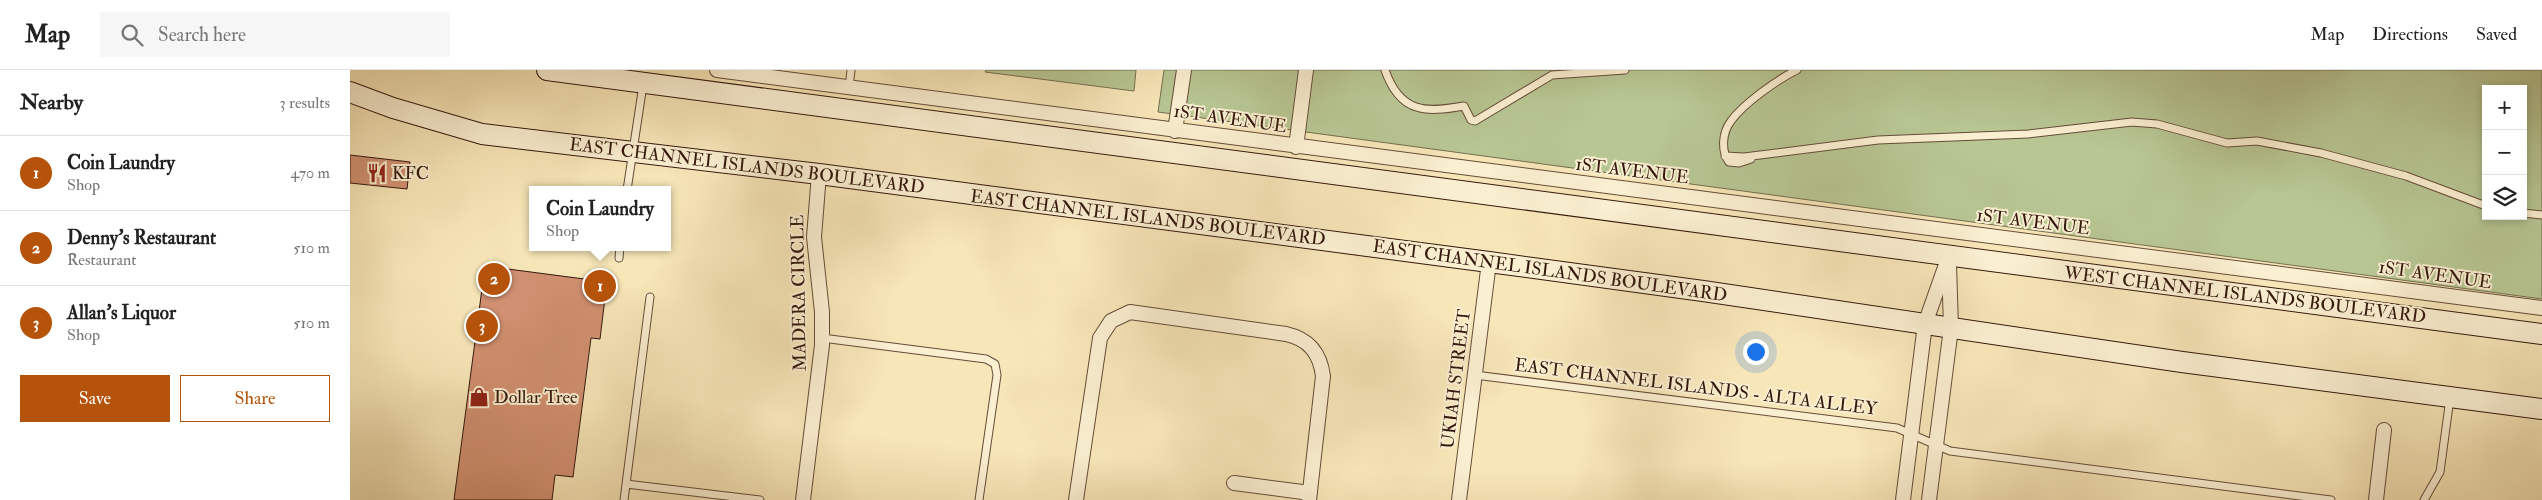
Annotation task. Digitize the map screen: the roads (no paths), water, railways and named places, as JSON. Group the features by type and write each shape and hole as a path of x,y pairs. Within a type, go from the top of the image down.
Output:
{"main road":[{"path":"554,71 1949,256"},
{"name":"EAST CHANNEL ISLANDS BOULEVARD","path":"350,92 393,108 482,134 819,174 1489,262 1951,328"},
{"name":"WEST CHANNEL ISLANDS BOULEVARD","path":"1949,256 2542,334"},
{"path":"1951,328 2450,398 2542,409"}],"street":[{"name":"1ST AVENUE","path":"717,70 787,75 849,88 2542,308"},
{"path":"1175,131 1184,70"},
{"path":"1296,147 1306,70"},
{"name":"MADERA CIRCLE","path":"803,500 822,338 814,237 819,174"},
{"path":"1902,500 1924,324 1949,256"},
{"path":"1929,500 1951,328 1949,256"},
{"name":"UKIAH STREET","path":"1459,500 1489,262"},
{"path":"1076,500 1100,338 1111,321 1130,312 1286,334 1307,342 1316,352 1322,363 1323,376 1309,496 1234,483"},
{"path":"2376,500 2384,430"}],"lane":[{"path":"849,88 851,70"},
{"path":"1385,70 1399,96 1409,106 1423,110 1464,106 1471,120 1475,121 1537,82 1552,75 1625,70"},
{"path":"1796,70 1748,105 1730,122 1724,135 1725,156 1729,162 1739,163 1759,154 1878,140 2028,134 2132,122 2157,124 2227,143 2257,141 2321,153 2406,176 2482,204"},
{"path":"628,186 643,82"},
{"path":"2527,213 2542,215"},
{"path":"619,258 620,251"},
{"path":"624,500 650,297"},
{"path":"822,338 986,359 996,364 997,375 979,500"},
{"name":"EAST CHANNEL ISLANDS - ALTA ALLEY","path":"1475,375 1897,428 1950,451 2331,500"},
{"path":"2424,500 2440,472 2450,398"},
{"path":"626,484 760,500"}],"place":[{"name":"KFC","path":"377,173"},
{"name":"Denny's Restaurant","path":"494,279"},
{"name":"Coin Laundry","path":"600,286"},
{"name":"Allan's Liquor","path":"482,326"},
{"name":"Dollar Tree","path":"479,397"}]}
